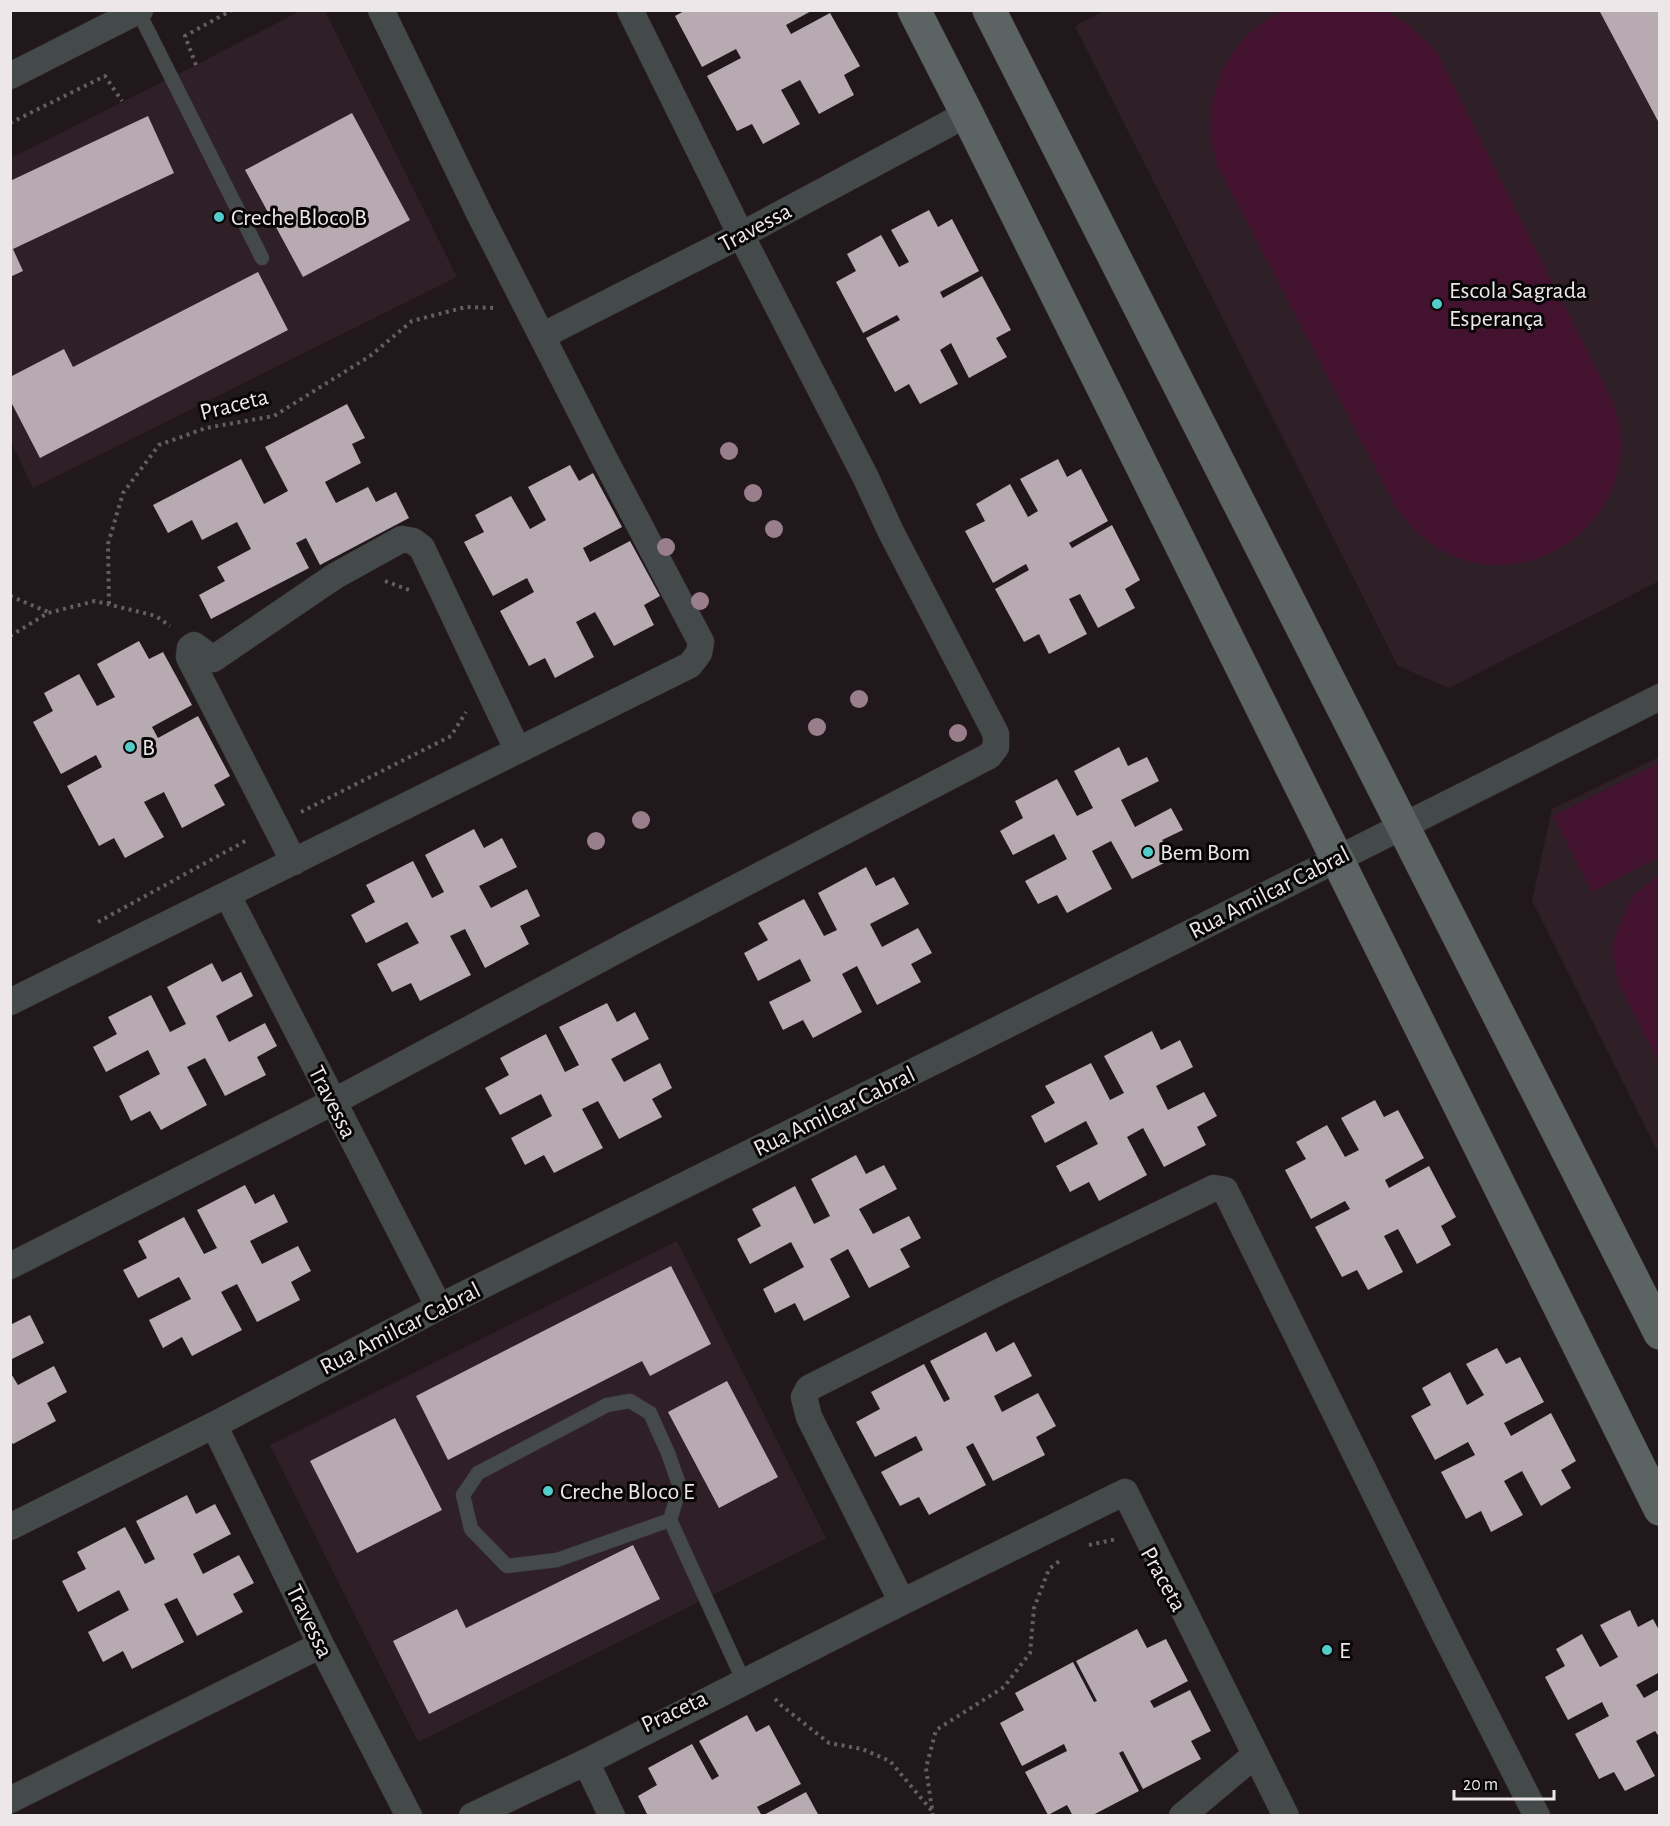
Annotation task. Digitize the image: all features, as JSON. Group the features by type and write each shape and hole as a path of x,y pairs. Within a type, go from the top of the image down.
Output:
{"street":[{"path":"10,1002 228,896 517,749 690,665 699,653 701,642 479,213 381,10"},
{"path":"10,1266 333,1102 988,756 996,747 996,734 891,532 630,10"},
{"path":"914,10 968,114 1659,1509"},
{"path":"989,10 1659,1334"},
{"path":"10,76 139,11"},
{"name":"Travessa","path":"542,336 741,235 968,114"},
{"path":"294,862 189,657 190,648 194,645 213,658 334,576 402,538 413,541 422,548 517,749"},
{"name":"Rua Amilcar Cabral","path":"10,1527 214,1425 439,1307 1659,697"},
{"name":"Travessa","path":"228,896 439,1307"},
{"path":"902,1602 809,1417 804,1397 809,1388 1001,1291 1214,1188 1225,1190 1445,1635 1538,1815"},
{"name":"Travessa","path":"214,1425 321,1644 410,1815"},
{"path":"472,1815 586,1762 1125,1492 1286,1815"},
{"path":"10,1800 321,1644"},
{"path":"1182,1815 1256,1755"},
{"path":"586,1762 612,1815"}],"lane":[{"path":"139,11 262,258"},
{"path":"670,1520 557,1560 507,1566 471,1529 463,1495 478,1473 607,1405 630,1401 650,1413 680,1487 670,1520 744,1682"}],"path":[{"path":"196,65 185,36 232,10"},
{"path":"10,123 105,76 122,101"},
{"name":"Praceta","path":"109,604 108,544 123,493 159,445 206,428 274,416 370,356 412,321 466,307 498,308"},
{"path":"334,576 350,575 382,580 417,592"},
{"path":"10,596 48,612"},
{"path":"10,636 48,612 95,601 156,616 213,658"},
{"path":"92,926 275,825 451,736 467,710"},
{"name":"Praceta","path":"1078,1547 1121,1539"},
{"path":"934,1814 926,1768 936,1730 1004,1687 1030,1653 1034,1608 1049,1569 1064,1558"},
{"path":"771,1694 782,1706 829,1743 862,1749 890,1761 934,1814"}],"shaded area":[{"name":"Escola Sagrada Esperança","path":"1106,10 1659,11 1659,581 1449,688 1398,666 1075,26"},
{"path":"1285,10 1385,11 1412,28 1436,51 1613,402 1618,420 1621,451 1615,482 1601,509 1582,532 1559,549 1532,560 1502,565 1473,562 1435,547 1410,525 1394,504 1218,167 1212,143 1211,120 1213,100 1219,81 1237,46 1267,19"},
{"name":"Creche Bloco B","path":"300,11 325,11 457,277 33,488 11,442 11,158"},
{"path":"1659,757 1659,1154 1532,901 1552,809"},
{"path":"1659,763 1659,857 1592,892 1553,816"},
{"path":"1659,875 1659,1063 1618,983 1612,948 1618,927 1633,895"},
{"name":"Creche Bloco E","path":"677,1241 826,1538 418,1742 270,1445"}],"building":[{"path":"686,10 813,10 786,25 791,34 830,13 860,66 844,75 854,95 819,114 800,80 781,90 800,124 763,144 752,124 737,131 707,76 741,58 736,49 702,67 675,16"},
{"path":"1599,10 1660,10 1660,125"},
{"path":"352,113 410,220 303,277 245,170"},
{"path":"148,116 174,173 13,249 23,271 10,277 10,181"},
{"path":"929,210 938,227 952,219 979,271 940,292 943,298 982,276 1011,330 996,338 1007,357 969,378 951,343 940,350 958,384 920,404 909,384 895,392 866,338 900,320 897,315 863,333 836,282 856,271 847,254 881,235 899,267 909,262 891,230"},
{"path":"258,272 288,330 40,458 10,400 10,377 64,349 73,367"},
{"path":"347,404 365,438 352,444 361,463 325,482 336,503 368,487 376,502 396,492 409,518 320,565 306,538 296,543 309,568 211,619 199,595 225,581 217,567 251,549 237,522 202,540 192,520 168,533 153,505 241,459 264,504 288,491 265,447"},
{"path":"1058,459 1067,477 1081,469 1108,521 1069,543 1072,548 1112,525 1140,580 1125,589 1135,608 1098,628 1080,594 1069,599 1087,634 1049,654 1039,634 1024,642 995,589 1029,570 1026,564 993,583 965,531 985,521 976,504 1010,484 1028,517 1038,511 1020,479"},
{"path":"570,465 579,481 593,473 622,527 583,548 590,562 630,541 660,596 644,605 654,625 614,646 595,612 576,622 594,657 555,678 545,658 529,666 500,611 534,592 527,578 493,596 464,542 484,532 475,515 511,496 530,529 546,520 528,487"},
{"name":"B","path":"139,641 149,659 163,652 192,705 152,727 158,738 198,716 230,776 214,785 225,805 182,828 164,792 144,802 164,837 125,858 114,838 99,846 67,786 102,767 96,755 61,774 33,722 53,711 44,693 79,674 97,706 115,697 97,664"},
{"path":"1119,747 1128,766 1147,757 1159,781 1121,800 1135,827 1171,808 1183,830 1162,840 1172,859 1132,879 1111,841 1092,851 1112,889 1067,913 1057,895 1038,904 1025,881 1067,859 1054,834 1013,855 1000,831 1023,818 1015,801 1057,779 1077,816 1093,808 1074,771"},
{"path":"474,829 484,848 502,838 517,867 479,886 491,908 527,889 540,916 520,926 529,944 485,968 465,929 450,936 471,975 420,1001 411,983 392,992 377,964 419,943 407,922 366,943 351,915 375,902 366,885 413,861 432,898 444,892 425,855"},
{"path":"866,867 876,886 894,877 909,904 870,924 882,947 918,928 932,953 911,964 921,982 877,1005 857,966 842,974 862,1012 813,1038 803,1020 783,1030 769,1002 811,981 800,959 758,981 744,953 768,940 758,923 804,899 824,936 837,930 818,893"},
{"path":"212,963 222,982 241,972 253,996 216,1016 229,1042 265,1023 277,1046 257,1057 266,1075 225,1096 205,1058 187,1067 207,1105 161,1130 150,1111 131,1121 119,1096 160,1074 148,1050 106,1072 93,1047 117,1034 108,1017 151,995 170,1032 186,1024 167,987"},
{"path":"607,1003 617,1022 635,1012 649,1039 611,1059 624,1082 660,1063 672,1088 652,1099 662,1117 619,1139 598,1101 582,1109 603,1148 554,1173 544,1155 525,1165 511,1138 552,1116 541,1094 500,1115 485,1088 509,1075 500,1058 546,1034 565,1072 579,1065 559,1027"},
{"path":"1152,1031 1161,1050 1180,1040 1193,1067 1156,1086 1168,1110 1204,1092 1217,1116 1197,1127 1206,1145 1164,1167 1143,1128 1127,1137 1147,1175 1099,1201 1089,1182 1070,1192 1056,1166 1098,1144 1086,1121 1045,1143 1031,1116 1055,1103 1045,1086 1091,1063 1110,1100 1124,1093 1104,1056"},
{"path":"1375,1100 1384,1117 1398,1110 1424,1158 1385,1180 1389,1188 1429,1166 1456,1217 1441,1226 1451,1245 1417,1264 1398,1229 1384,1236 1403,1272 1368,1290 1357,1270 1342,1277 1315,1227 1350,1209 1345,1201 1311,1219 1285,1170 1306,1159 1296,1142 1327,1125 1345,1157 1359,1150 1341,1118"},
{"path":"856,1155 866,1174 884,1165 897,1189 859,1209 873,1234 909,1216 921,1238 900,1249 910,1267 869,1288 848,1249 830,1259 850,1297 804,1321 795,1303 775,1313 763,1289 804,1267 791,1242 750,1264 737,1239 761,1226 752,1209 795,1186 814,1224 830,1216 811,1179"},
{"path":"245,1185 255,1204 274,1194 288,1222 250,1241 262,1264 298,1246 311,1271 291,1282 300,1300 257,1322 237,1284 221,1292 242,1330 192,1356 182,1337 163,1348 149,1320 191,1299 179,1277 138,1298 123,1270 147,1258 138,1241 184,1217 204,1254 217,1248 197,1210"},
{"path":"671,1266 711,1344 650,1376 642,1361 448,1460 416,1396"},
{"path":"30,1315 44,1343 10,1360 10,1325"},
{"path":"986,1332 996,1352 1014,1342 1032,1376 994,1396 1002,1412 1038,1393 1056,1426 1036,1437 1045,1455 993,1481 973,1443 966,1447 986,1485 929,1515 919,1497 900,1506 881,1472 923,1450 916,1436 875,1457 856,1422 880,1409 871,1392 924,1364 944,1402 950,1399 930,1361"},
{"path":"1497,1348 1506,1364 1520,1357 1544,1402 1504,1423 1511,1436 1551,1413 1576,1461 1561,1470 1571,1488 1541,1506 1522,1471 1504,1481 1523,1515 1491,1532 1481,1511 1466,1519 1441,1472 1475,1455 1468,1442 1435,1460 1411,1416 1431,1405 1422,1388 1450,1372 1467,1405 1484,1395 1466,1364"},
{"path":"54,1366 67,1392 47,1403 56,1421 13,1444 10,1440 10,1372 18,1385"},
{"path":"727,1381 778,1477 719,1508 668,1412"},
{"path":"395,1418 442,1510 357,1553 310,1461"},
{"path":"187,1495 196,1514 215,1504 231,1534 193,1554 203,1574 239,1555 254,1583 233,1594 243,1612 197,1636 177,1598 164,1604 184,1642 132,1669 123,1651 103,1662 88,1632 129,1610 119,1590 78,1612 62,1581 86,1569 77,1552 125,1527 145,1564 155,1559 136,1521"},
{"path":"633,1545 660,1599 429,1714 393,1641 457,1609 466,1628"},
{"path":"1630,1610 1638,1627 1653,1619 1660,1632 1660,1672 1636,1685 1644,1698 1660,1689 1660,1738 1655,1731 1636,1741 1655,1776 1625,1791 1614,1772 1599,1779 1575,1734 1609,1716 1602,1702 1568,1720 1545,1677 1565,1666 1556,1649 1582,1634 1600,1667 1618,1657 1600,1625"},
{"path":"1137,1629 1147,1648 1166,1639 1188,1681 1150,1701 1154,1708 1190,1690 1211,1731 1191,1741 1201,1759 1143,1789 1123,1751 1119,1753 1139,1791 1091,1816 1073,1816 1067,1805 1048,1815 1025,1772 1067,1751 1064,1744 1022,1766 1000,1723 1024,1710 1015,1693 1073,1662 1094,1702 1097,1701 1076,1661"},
{"path":"747,1715 756,1732 769,1725 801,1784 757,1807 762,1816 648,1816 638,1796 657,1785 648,1768 692,1744 712,1780 719,1776 699,1741"},
{"path":"806,1792 819,1816 762,1816"}],"place":[{"name":"Creche Bloco B","path":"219,217"},
{"name":"Escola Sagrada Esperança","path":"1437,304"},
{"name":"B","path":"130,747"},
{"name":"Bem Bom","path":"1148,852"},
{"name":"Creche Bloco E","path":"548,1491"},
{"name":"E","path":"1327,1650"}]}
